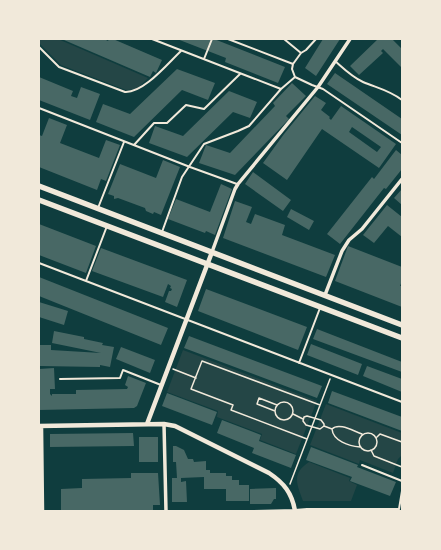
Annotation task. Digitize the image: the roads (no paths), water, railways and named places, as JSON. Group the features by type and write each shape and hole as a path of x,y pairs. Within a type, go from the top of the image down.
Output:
{"main road":[{"path":"39,186 402,325"},
{"path":"39,200 402,338"}],"street":[{"path":"147,424 235,189 318,87 350,39"},
{"path":"325,295 342,251 349,240 362,229 402,179"},
{"path":"164,424 166,511"},
{"path":"42,511 40,426 164,424 174,426 277,478 288,490 293,500 295,511"}],"lane":[{"path":"152,39 281,89"},
{"path":"204,60 212,39"},
{"path":"228,39 293,64"},
{"path":"284,39 301,53"},
{"path":"316,39 306,50 301,53 293,64 292,69 295,77 323,88 402,143"},
{"path":"39,47 59,67 125,92 138,90 154,78 182,51"},
{"path":"335,61 352,76 393,93 402,100"},
{"path":"134,145 154,123 167,123 186,106 204,109 240,74"},
{"path":"161,233 182,178 204,144 249,126 281,89 295,77"},
{"path":"39,108 124,142 238,184"},
{"path":"98,209 124,142"},
{"path":"86,281 107,226"},
{"path":"39,263 402,402"},
{"path":"299,363 320,307"},
{"path":"60,379 120,378 123,370 162,385"},
{"path":"362,465 402,481"},
{"path":"253,511 295,511 307,509 399,509 402,491"}]}
